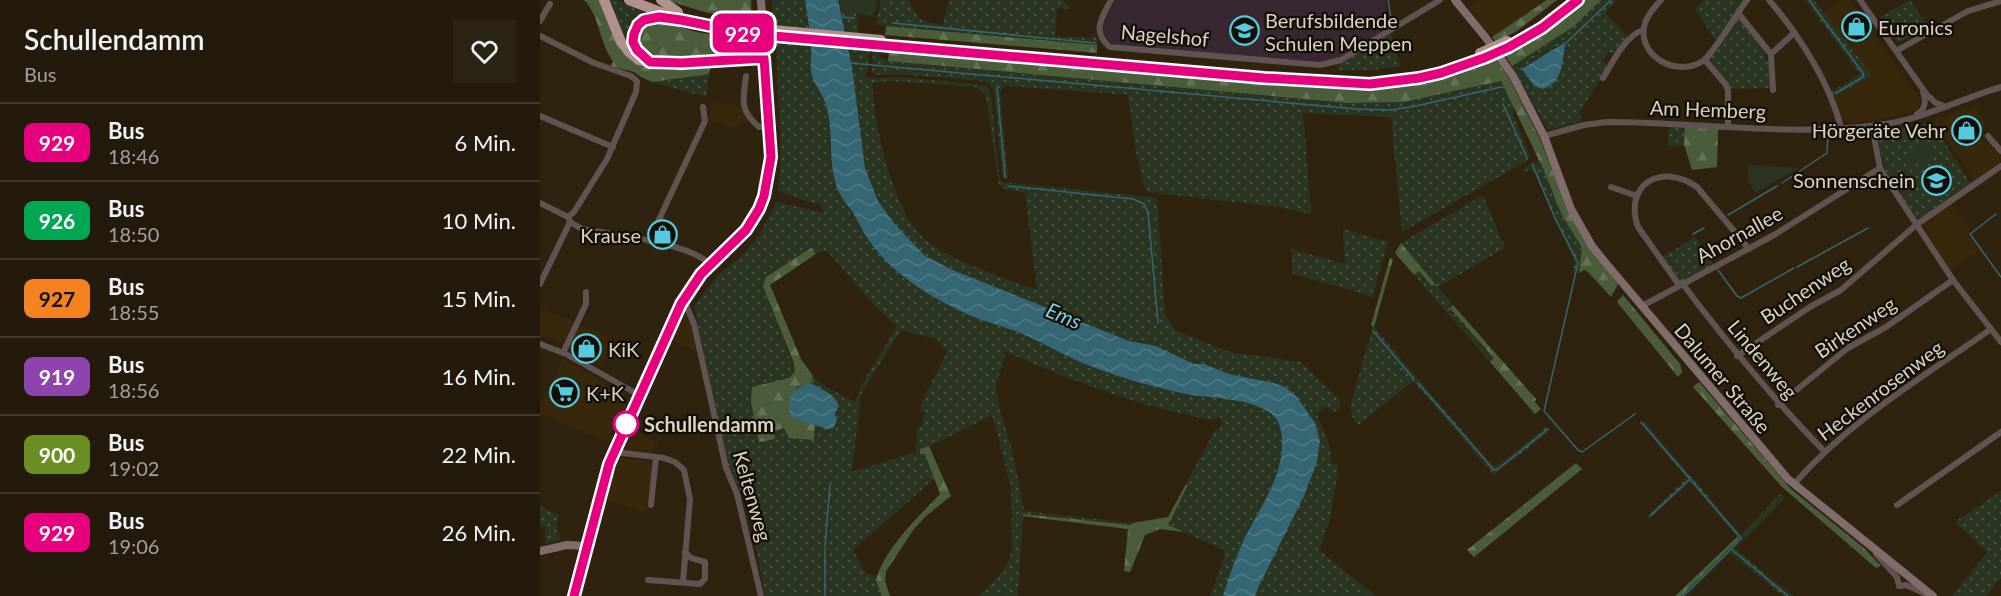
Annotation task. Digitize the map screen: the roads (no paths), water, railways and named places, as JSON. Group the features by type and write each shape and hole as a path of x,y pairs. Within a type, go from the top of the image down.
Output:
{"highway":[{"path":"604,0 621,42 628,52 639,60 682,63 764,58"},
{"path":"630,0 679,16 750,31 1264,78 1350,83 1387,83 1441,73 1542,28 1577,0"},
{"path":"645,0 679,16"},
{"path":"661,0 679,16"},
{"path":"1508,44 1568,0"},
{"path":"650,62 637,50 633,42 638,25 652,17 679,16"}],"street":[{"path":"573,596 614,452 681,304 695,282 740,238 759,209 769,176 771,157 760,0"},
{"name":"Nagelshof","path":"1111,0 1098,26 1100,35 1110,46 1320,65 1341,60 1440,0"},
{"name":"Dalumer Straße","path":"1455,0 1508,68 1544,136 1577,221 1592,246 1794,484 1933,596"},
{"path":"1662,0 1650,13 1643,30 1645,41 1658,60 1668,66 1678,68 1688,67 1705,60 1747,0"},
{"path":"1769,0 1794,33 1832,99 1841,128"},
{"path":"1860,0 1922,89 1932,100 1945,106"},
{"path":"1896,51 1968,11 2001,1"},
{"path":"540,21 550,4"},
{"path":"1737,13 1771,54 1773,90"},
{"path":"1603,78 1629,39 1636,32 1643,30"},
{"path":"1771,54 1794,33"},
{"path":"540,36 594,63 631,76 637,81 636,92 613,147 598,175 569,219 540,284"},
{"path":"1705,60 1726,85 1728,127"},
{"path":"746,76 743,107 746,114 759,127 770,127"},
{"name":"Am Hemberg","path":"1544,136 1584,125 1607,122 1728,127 1872,126 1912,118 2001,87"},
{"path":"1912,118 1924,107 1922,89"},
{"path":"649,241 705,121 703,107"},
{"path":"540,116 613,147"},
{"path":"1872,126 1880,168 1953,280 2001,342"},
{"path":"1988,136 2001,151"},
{"name":"Buchenweg","path":"1737,356 1810,306 1840,290 1916,225 2001,166"},
{"name":"Ahornallee","path":"1642,306 1749,249 1880,168"},
{"path":"1611,187 1637,196 1651,180 1658,177 1668,175 1684,179 1697,187 1749,249"},
{"name":"Lindenweg","path":"1637,196 1634,213 1638,227 1737,356 1778,405 1825,452"},
{"path":"540,203 582,229 681,249 702,258 711,265"},
{"path":"540,266 547,269"},
{"name":"Birkenweg","path":"1778,405 1848,348 1886,327 1953,280"},
{"path":"563,353 586,304 586,292"},
{"name":"Keltenweg","path":"681,304 687,307 691,314 726,468 737,494 761,596"},
{"name":"Heckenrosenweg","path":"1794,484 1825,452 1860,422 1991,329"},
{"path":"540,344 563,353 639,395"},
{"path":"1897,505 2001,432"},
{"path":"614,452 675,462 680,465 686,475 690,499 683,582"},
{"path":"651,505 656,458"},
{"path":"1868,544 1897,577 1899,586 1906,585 1933,596"},
{"path":"540,551 567,545 586,546"},
{"path":"648,580 700,584 705,579 705,562 688,556 685,552"}],"water":[{"name":"Ems","path":"805,0 838,0 852,67 865,168 878,201 893,222 925,256 955,271 1129,341 1156,346 1194,364 1204,364 1229,374 1274,383 1285,387 1297,397 1315,423 1320,441 1317,462 1304,496 1255,596 1223,596 1245,537 1278,471 1282,442 1280,427 1275,417 1265,410 1239,401 1172,391 1091,366 1025,335 957,309 919,288 896,270 870,242 838,190 833,169 826,105 811,72 811,39"},
{"path":"1566,42 1559,76 1550,86 1543,89 1534,86 1522,69"},
{"path":"811,383 831,395 839,406 835,413 837,421 833,428 827,429 795,419 790,414 789,402 793,393 800,387"}],"waterway":[{"path":"1388,0 1392,24"},
{"path":"1566,43 1611,0"},
{"path":"1809,0 1863,73 1863,77 1836,93"},
{"path":"840,17 854,18"},
{"path":"893,23 1095,43"},
{"path":"850,63 1356,109 1391,110 1501,87"},
{"path":"997,87 1005,176"},
{"path":"1503,104 1527,158"},
{"path":"1782,183 1827,153 1828,133"},
{"path":"1533,166 1555,218 1578,263 1544,411 1582,452 1635,414"},
{"path":"1008,186 1133,199 1144,204 1148,212 1158,323"},
{"path":"1728,215 1777,186"},
{"path":"1996,214 1970,234 2001,277"},
{"path":"1693,234 1704,228"},
{"path":"1797,267 1868,228"},
{"path":"1718,270 1737,296 1741,298 1794,268"},
{"path":"1373,331 1414,379"},
{"path":"1418,383 1494,470 1548,429"},
{"path":"1641,422 1741,538 1731,549 1788,596"},
{"path":"1650,516 1689,480"},
{"path":"825,546 830,485"},
{"path":"1683,596 1730,550"},
{"path":"825,551 825,596"}],"place":[{"name":"Euronics","path":"1857,27"},
{"name":"Berufsbildende Schulen Meppen","path":"1244,31"},
{"name":"Hörgeräte Vehr","path":"1967,130"},
{"name":"Sonnenschein","path":"1936,180"},
{"name":"Krause","path":"662,235"},
{"name":"KiK","path":"587,349"},
{"name":"K+K","path":"565,393"},
{"name":"Schullendamm","path":"626,424"}]}
